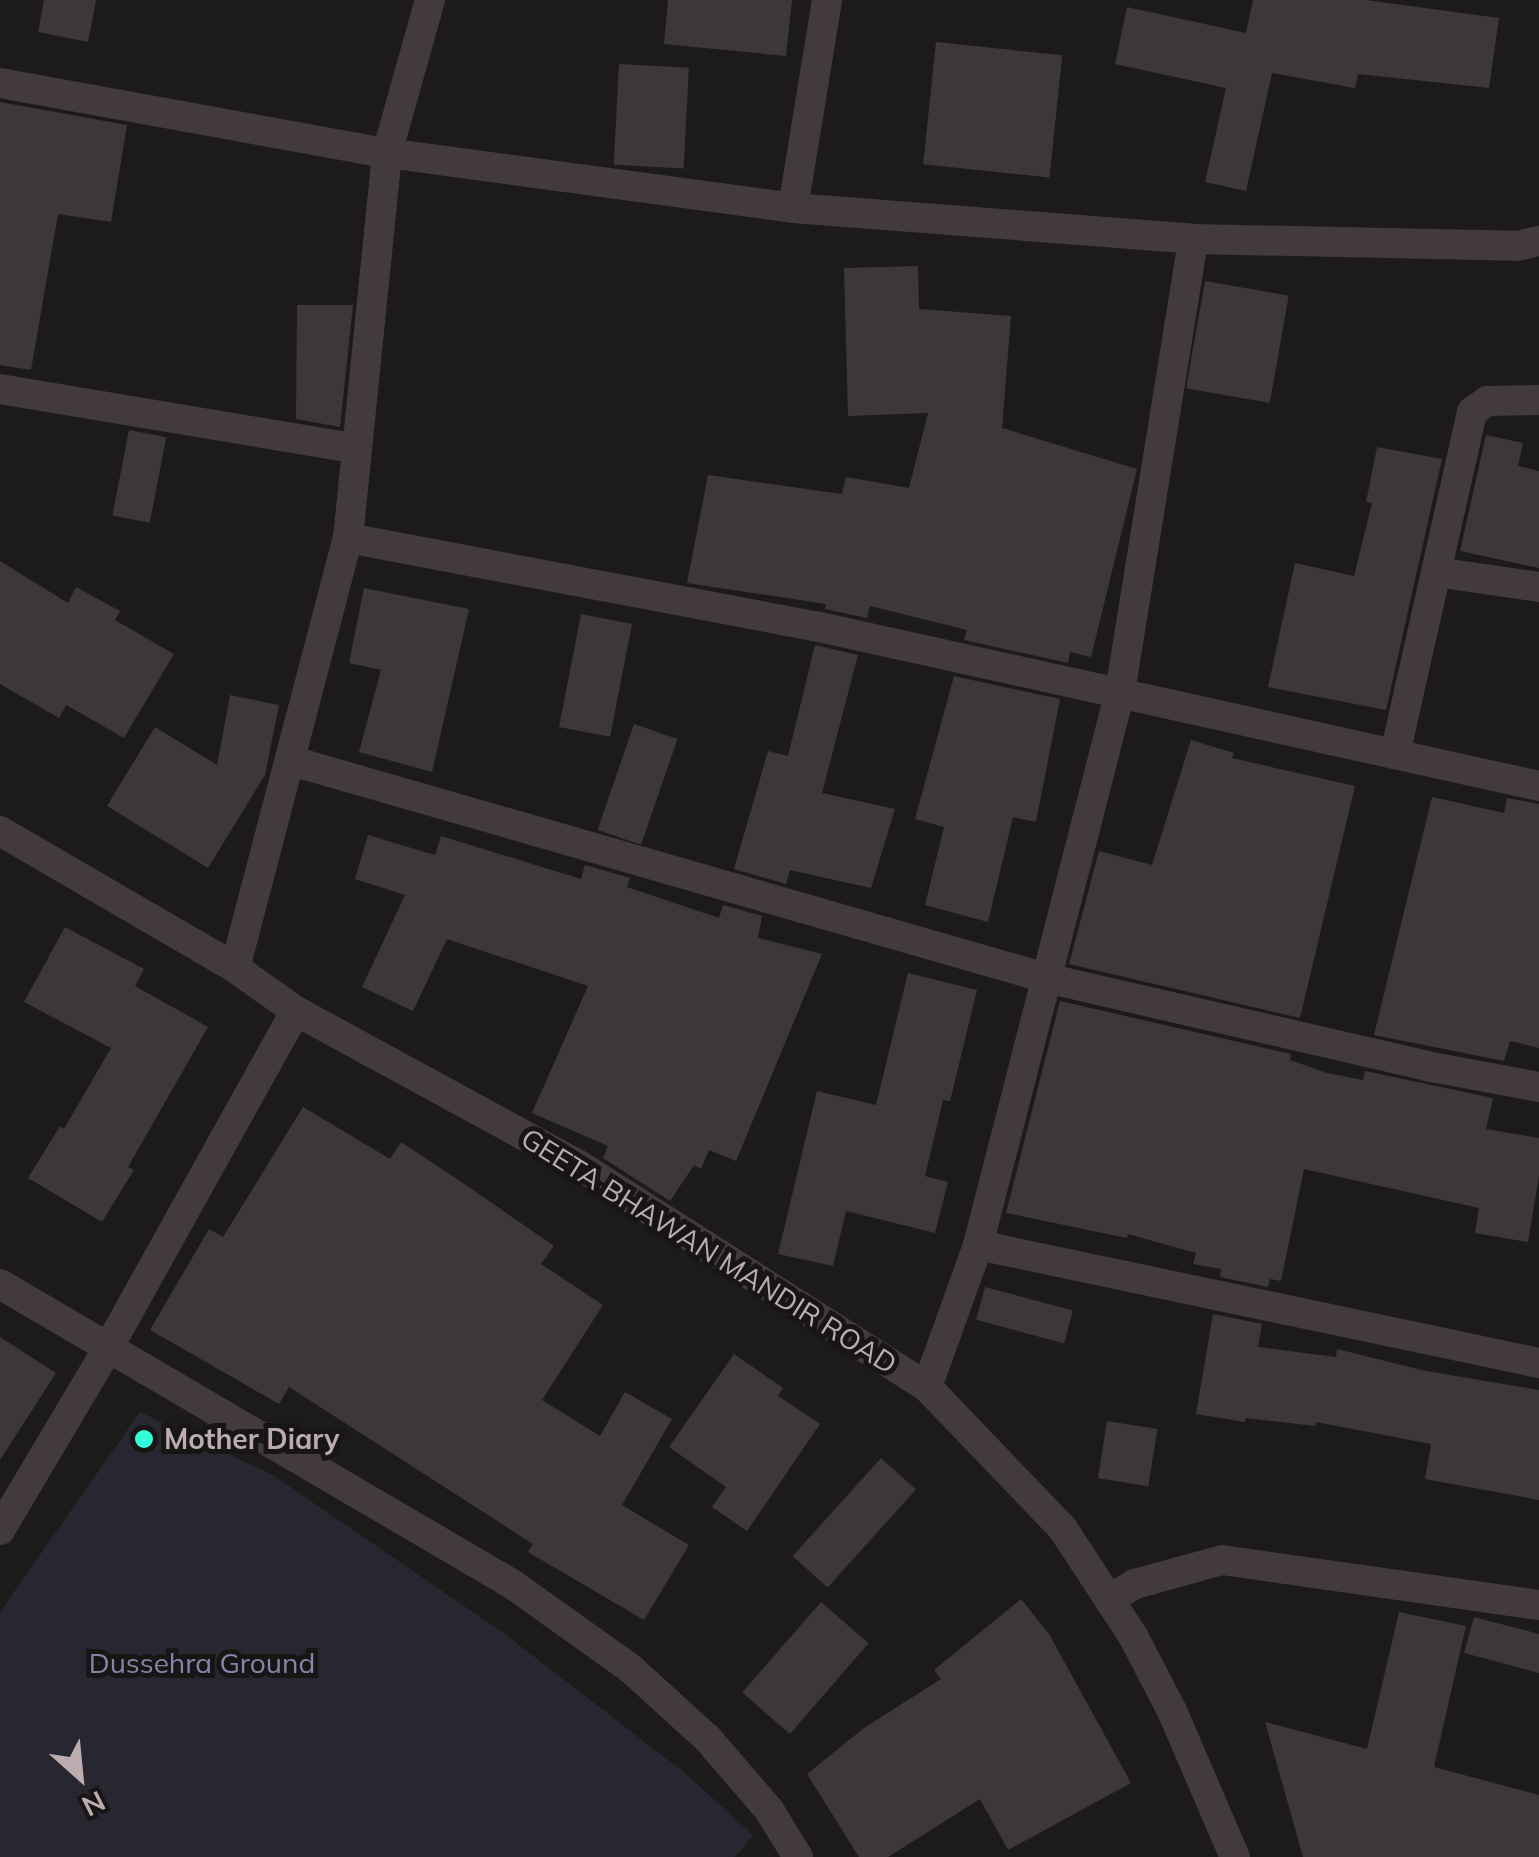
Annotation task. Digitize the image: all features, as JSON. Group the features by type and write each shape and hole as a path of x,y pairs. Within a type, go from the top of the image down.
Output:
{"street":[{"path":"235,968 348,538 354,448 387,153 430,0"},
{"path":"793,208 826,0"},
{"path":"0,82 387,153 793,208 1193,239 1517,246 1539,241"},
{"path":"927,1386 978,1246 1120,692 1193,239"},
{"path":"0,390 354,448"},
{"path":"1395,754 1472,412 1487,401 1539,400"},
{"path":"348,538 815,626 1539,786"},
{"path":"1436,572 1539,587"},
{"path":"292,761 1046,978 1426,1066 1539,1087"},
{"name":"GEETA BHAWAN MANDIR ROAD","path":"0,831 235,968 296,1011 577,1164 927,1386 1063,1529 1172,1711 1235,1857"},
{"path":"0,1530 296,1011"},
{"path":"978,1246 1539,1363"},
{"path":"0,1284 106,1350 512,1584 631,1670 708,1739 768,1810 798,1857"},
{"path":"1109,1600 1135,1584 1222,1560 1539,1604"}],"green space":[{"name":"Dussehra Ground","path":"140,1412 273,1475 502,1632 685,1773 753,1835 735,1857 0,1857 0,1612"}],"building":[{"path":"44,0 96,0 88,42 38,32"},
{"path":"668,0 792,0 786,56 664,44"},
{"path":"1253,0 1366,0 1499,18 1489,88 1358,74 1355,88 1272,73 1246,191 1205,182 1226,88 1115,64 1127,7 1246,33"},
{"path":"936,42 1062,55 1049,178 923,164"},
{"path":"619,64 689,68 684,169 614,165"},
{"path":"0,102 127,125 111,222 58,214 31,370 0,365"},
{"path":"918,266 919,309 1011,316 1002,428 1137,469 1091,657 1070,652 1068,663 964,640 967,630 870,606 867,618 825,609 826,604 687,583 708,475 842,494 846,477 909,488 928,413 848,416 844,268"},
{"path":"1205,281 1289,296 1270,403 1186,388"},
{"path":"297,305 353,305 340,427 296,419"},
{"path":"129,430 166,437 150,523 112,515"},
{"path":"1486,435 1523,443 1518,466 1539,471 1539,568 1460,551"},
{"path":"1377,447 1442,459 1386,710 1268,687 1295,563 1354,576 1372,503 1366,502"},
{"path":"0,561 68,603 76,587 120,611 115,620 174,654 124,738 66,705 59,718 0,684"},
{"path":"364,588 469,609 432,772 359,752 381,670 349,663"},
{"path":"581,614 632,624 610,737 559,727"},
{"path":"815,645 858,655 822,793 895,809 871,888 790,870 786,884 734,869 768,751 788,756"},
{"path":"954,676 1060,699 1036,822 1013,817 988,922 925,905 944,827 915,819"},
{"path":"230,695 279,705 265,775 208,868 107,806 155,727 217,765"},
{"path":"634,724 677,739 641,845 598,830"},
{"path":"1191,740 1234,753 1232,758 1355,786 1300,1018 1069,964 1099,851 1152,865"},
{"path":"1432,797 1504,813 1507,798 1539,804 1539,1048 1510,1041 1504,1061 1374,1035"},
{"path":"368,835 435,855 441,836 581,879 585,865 630,878 627,887 719,918 723,905 762,916 758,938 822,954 736,1161 709,1150 701,1169 694,1165 670,1201 603,1158 608,1146 532,1113 588,986 447,939 413,1011 362,987 405,895 355,879"},
{"path":"65,927 144,969 135,986 208,1027 128,1167 134,1170 102,1222 28,1178 60,1126 64,1129 111,1048 24,1002"},
{"path":"908,973 977,990 950,1101 943,1100 925,1176 948,1182 935,1233 846,1211 833,1266 778,1254 817,1091 876,1105"},
{"path":"1060,1001 1291,1054 1290,1060 1327,1073 1363,1080 1365,1071 1493,1098 1486,1129 1539,1138 1539,1176 1528,1242 1475,1233 1479,1208 1304,1169 1281,1281 1270,1279 1268,1287 1220,1277 1221,1269 1193,1264 1196,1253 1128,1234 1127,1238 1006,1213"},
{"path":"303,1107 390,1159 401,1142 554,1246 541,1264 603,1305 542,1400 600,1436 625,1392 672,1419 622,1505 689,1545 644,1620 528,1552 533,1544 289,1387 279,1404 150,1330 209,1229 223,1237"},
{"path":"985,1287 1073,1311 1064,1343 976,1320"},
{"path":"1213,1314 1262,1324 1258,1347 1336,1357 1337,1349 1426,1371 1539,1390 1539,1500 1425,1479 1431,1444 1316,1422 1315,1426 1245,1418 1245,1422 1196,1414"},
{"path":"0,1337 56,1373 0,1460"},
{"path":"734,1354 783,1388 778,1396 820,1424 747,1531 712,1507 726,1487 669,1447"},
{"path":"1107,1421 1157,1429 1148,1486 1098,1478"},
{"path":"881,1458 916,1489 828,1588 793,1556"},
{"path":"1021,1599 1049,1634 1131,1783 1008,1850 980,1799 888,1857 859,1857 807,1774 864,1728 941,1679 934,1670"},
{"path":"821,1602 869,1643 790,1734 742,1693"},
{"path":"1399,1612 1466,1626 1434,1767 1539,1795 1539,1857 1303,1857 1265,1722 1367,1749"},
{"path":"1474,1617 1539,1634 1539,1673 1464,1653"}],"place":[{"name":"Mother Diary","path":"144,1439"}]}
